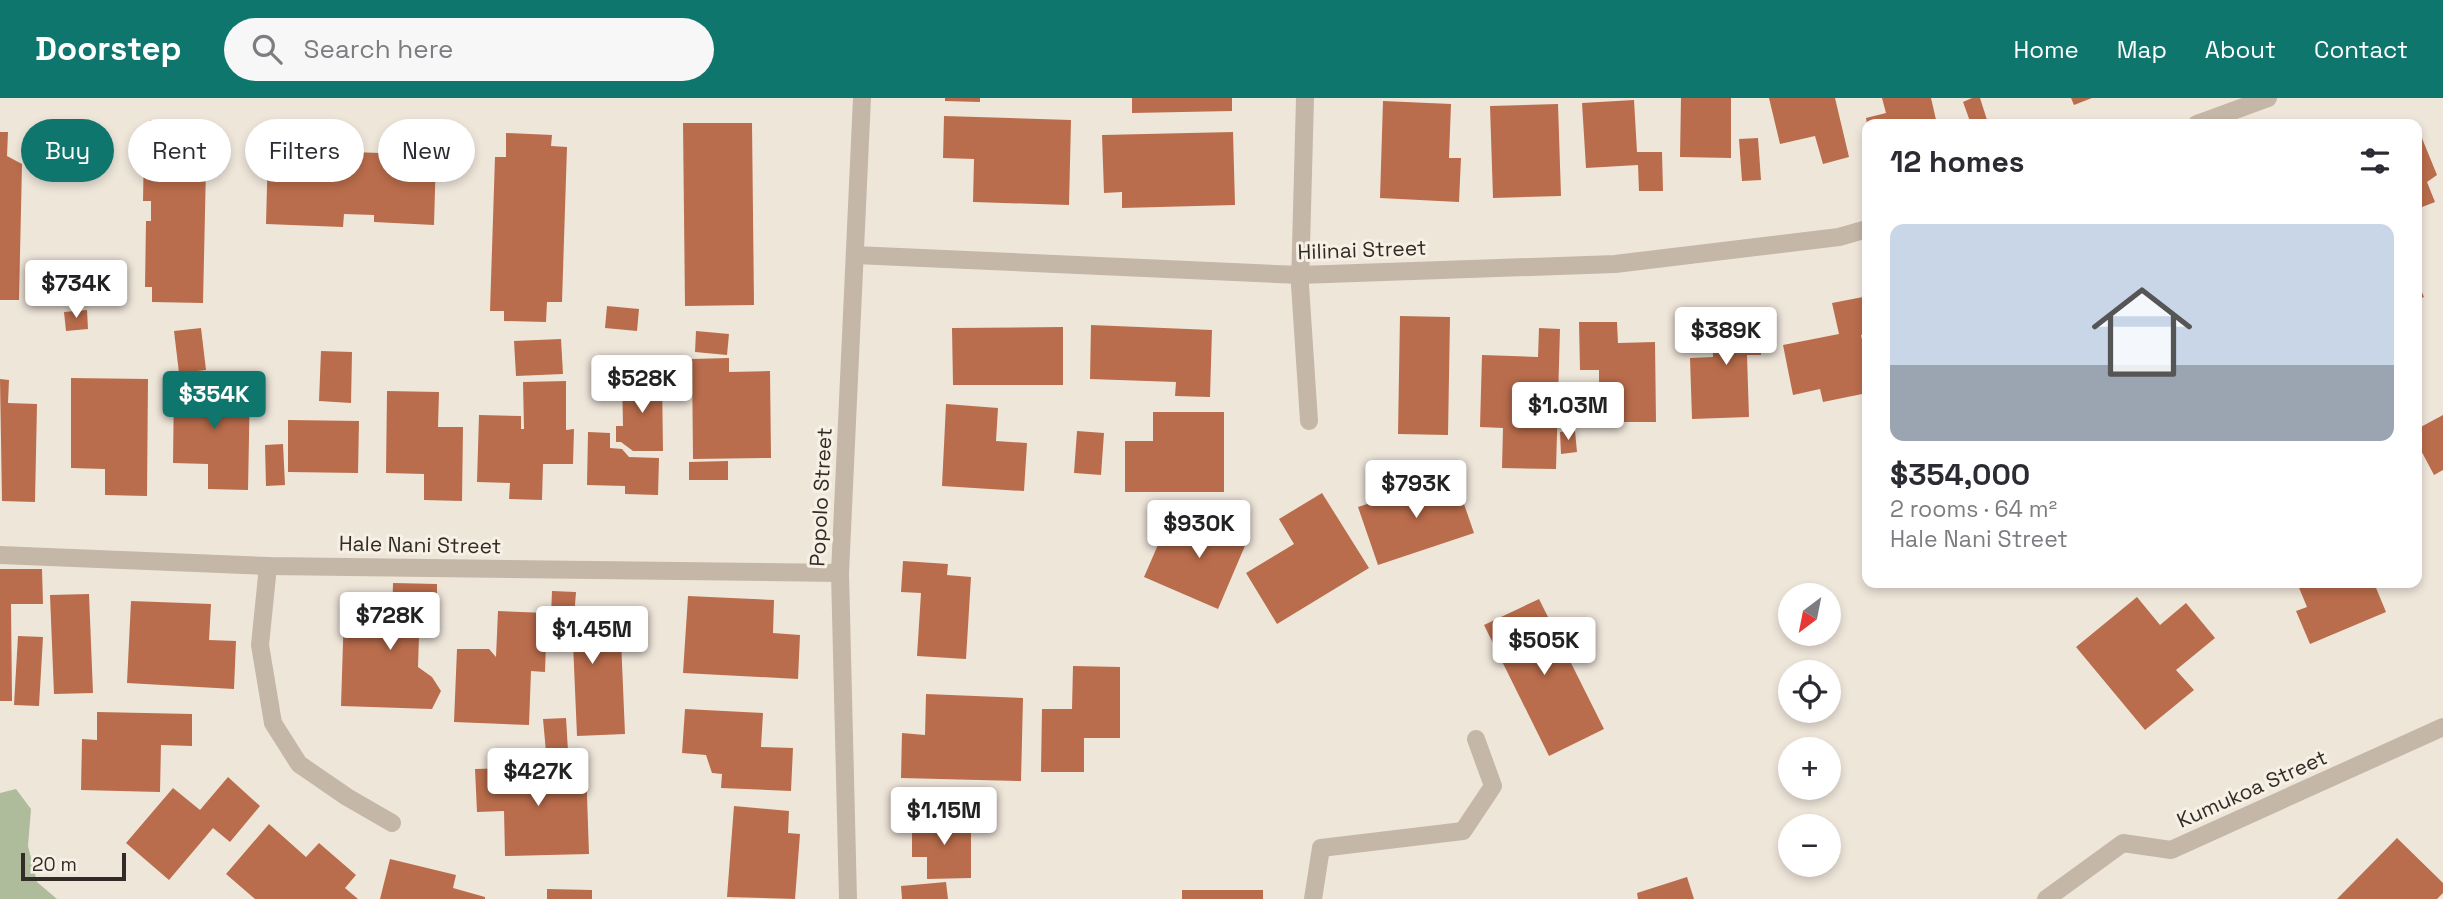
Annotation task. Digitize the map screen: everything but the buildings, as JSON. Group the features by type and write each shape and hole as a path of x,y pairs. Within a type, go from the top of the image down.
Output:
{"street":[{"name":"Popolo Street","path":"848,899 840,573 862,98"},
{"path":"1305,98 1300,275 1309,421"},
{"path":"2211,119 2269,98"},
{"name":"Hilinai Street","path":"855,255 1300,275 1615,264 1839,237 1862,230"},
{"name":"Hale Nani Street","path":"0,555 268,566 840,573"},
{"path":"268,566 260,645 273,723 299,764 347,797 392,823"},
{"name":"Kumukoa Street","path":"2046,899 2123,844 2171,850 2443,727"},
{"path":"1313,899 1321,848 1463,831 1493,786 1476,739"}],"green space":[{"path":"16,789 31,809 28,846 37,882 57,899 0,899 0,793"}]}
